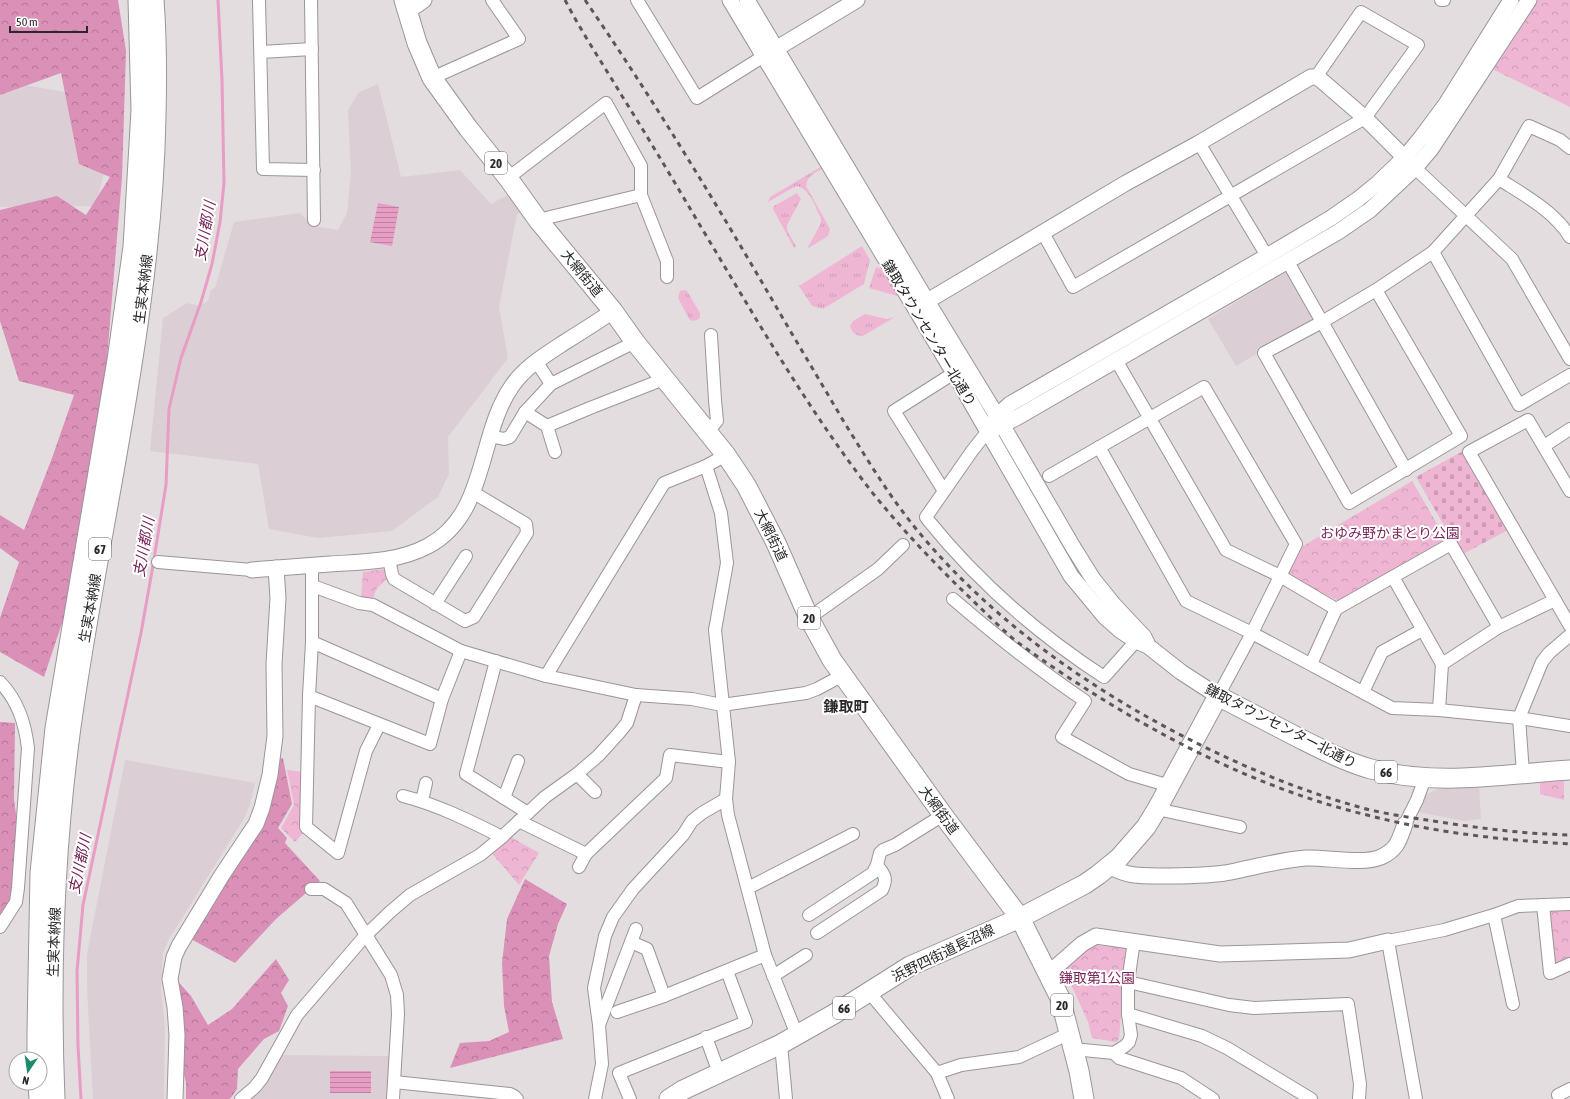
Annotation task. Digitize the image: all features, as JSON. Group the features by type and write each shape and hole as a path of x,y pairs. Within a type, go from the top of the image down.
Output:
{"main road":[{"name":"生実本納線","path":"38,1051 40,873 54,728 117,360 133,247 141,110 138,0"},
{"name":"生実本納線","path":"55,1099 52,1040 52,984 57,850 71,728 87,625 128,394 150,231 155,156 157,77 154,0"},
{"name":"大網街道","path":"406,6 417,43 432,78 538,220 613,311 664,379 726,455 746,485 769,530 809,618 832,660 943,816 1020,918 1060,998 1072,1041 1084,1099"},
{"name":"66","path":"1157,808 1218,696"},
{"name":"鎌取タウンセンター北通り","path":"1218,696 1342,759 1372,770 1425,778 1453,778 1570,770"},
{"name":"浜野四街道長沼線","path":"669,1099 683,1090 789,1040 834,1014 868,991 910,966 1020,918 1085,884 1109,866 1136,840 1157,808"}],"street":[{"path":"258,0 263,169 314,170"},
{"path":"311,0 314,220"},
{"path":"406,6 424,0"},
{"path":"432,78 519,39 492,0"},
{"path":"637,0 697,98 771,53 850,2"},
{"name":"鎌取タウンセンター北通り","path":"730,0 771,53"},
{"name":"鎌取タウンセンター北通り","path":"747,0 771,53 921,305 1000,421 1085,566 1114,605 1144,637 1142,644"},
{"path":"1000,421 1010,404 1331,218 1378,183 1431,149 1472,75 1499,19 1511,0"},
{"path":"1472,75 1511,28 1529,0"},
{"path":"1044,233 1073,287 1365,118 1418,45 1361,12 1316,77"},
{"path":"260,52 312,48"},
{"path":"921,305 1126,183 1199,143 1306,78 1316,77 1322,80 1365,118 1410,163 1512,259 1570,359"},
{"path":"508,178 606,103 641,166 641,195 667,261 667,277"},
{"path":"1376,290 1461,436 1406,470 1349,502 1264,353 1322,322 1376,290 1433,252 1499,179 1529,126 1560,140 1570,148"},
{"path":"1199,143 1230,197 1267,256"},
{"path":"1142,644 1104,677 1058,646 1021,616 951,549 926,517 972,451 987,432 1000,421 1116,360 1338,232 1370,210 1410,163"},
{"path":"1499,179 1544,209 1567,232 1570,237"},
{"path":"538,220 641,195"},
{"path":"1433,252 1519,405 1570,375"},
{"path":"1288,262 1406,470"},
{"name":"鎌取タウンセンター北通り","path":"921,305 954,373 1071,576 1105,617 1181,672 1218,696"},
{"path":"158,562 252,570 389,559 429,546 442,536 462,514 474,493 490,436 504,398 520,375 536,361 613,311"},
{"path":"707,432 717,421 711,335"},
{"path":"490,436 504,439 510,436 525,412 551,384 635,342"},
{"path":"1116,360 1226,550 1280,576 1336,609"},
{"path":"536,361 551,384"},
{"path":"944,491 894,410 954,373"},
{"path":"547,426 664,379"},
{"path":"1049,476 1204,387 1296,544 1252,633 1218,696"},
{"path":"525,412 547,426 555,452"},
{"path":"1570,491 1528,420 1469,452 1570,626"},
{"path":"1544,446 1570,429"},
{"path":"1099,447 1186,601 1252,633 1392,708 1439,710 1519,718 1570,726"},
{"path":"546,676 664,483 706,466 726,455"},
{"path":"706,466 721,513 727,563 715,630 729,762 726,799 728,815 765,955 773,976 789,1040 786,1099"},
{"path":"389,559 394,579 465,621 474,618 527,533 526,524 474,493"},
{"path":"1310,664 1336,609 1450,544 1499,627"},
{"path":"809,618 878,568 903,545"},
{"path":"435,604 466,556"},
{"path":"312,565 312,642 309,696 306,827 338,853 366,751 379,725"},
{"path":"175,1099 177,1035 175,1007 170,979 174,956 222,875 256,824 262,808 270,775 275,736 274,664 278,598 276,568"},
{"path":"1393,577 1442,664 1439,710"},
{"path":"313,586 359,603 373,605 461,651 546,676 636,695 692,699 722,705 806,693 817,689 843,675"},
{"path":"954,599 1003,642 1085,701 1062,737 1129,774 1170,786"},
{"path":"1442,664 1499,627 1555,600"},
{"path":"1363,692 1382,652 1422,630"},
{"path":"1523,773 1519,718 1542,662 1548,653 1570,635"},
{"path":"312,642 442,699"},
{"path":"309,696 430,744 442,699 461,651"},
{"path":"496,661 466,774 504,798 524,817 586,854"},
{"path":"0,682 6,688 18,708 25,727 28,748 16,902 0,927"},
{"path":"241,1099 255,1087 262,1078 297,1015 365,936 410,895 480,855 524,817 578,774 598,756 627,722 636,695"},
{"path":"579,868 586,854 666,778 670,755 729,762"},
{"path":"504,798 518,761"},
{"path":"578,774 595,792"},
{"path":"1109,866 1121,873 1134,876 1172,876 1224,873 1294,859 1369,860 1380,858 1396,847 1425,778"},
{"path":"422,802 426,783"},
{"path":"403,796 464,818 502,837"},
{"path":"595,1099 602,1064 594,988 605,936 612,917 633,890 683,835 692,821 702,813 726,799"},
{"path":"1157,808 1240,827"},
{"path":"809,915 873,873 880,853 883,850 895,845 943,816"},
{"path":"748,888 853,834"},
{"path":"817,933 882,890 885,883 885,877 877,865"},
{"path":"311,889 324,889 346,903 365,936 391,975 397,995 398,1014 393,1099"},
{"path":"1048,973 1082,944 1096,936 1220,954 1349,950 1444,930 1518,906 1570,904"},
{"path":"1543,905 1550,974 1570,964"},
{"path":"1494,915 1513,1004"},
{"path":"599,1026 636,929"},
{"path":"1114,1053 1129,1042 1131,1035 1128,1014 1128,982 1134,941"},
{"path":"1388,941 1416,1099"},
{"path":"631,942 647,948 664,996"},
{"path":"616,1012 664,996 765,955"},
{"path":"773,976 806,955"},
{"path":"630,1099 619,1073 746,1022 726,971"},
{"path":"1128,982 1229,1005 1254,1008 1348,1004 1360,1084 1359,1099"},
{"path":"868,991 937,1073 948,1099"},
{"path":"1128,1014 1202,1036 1227,1048 1311,1099"},
{"path":"706,1037 719,1073"},
{"path":"937,1073 961,1065 1019,1057 1072,1041 1114,1053 1119,1058 1181,1078 1213,1099"},
{"path":"394,1082 510,1094 517,1099"},
{"path":"1558,1095 1570,1088"}],"shaded area":[{"path":"0,81 90,96 106,164 96,206 0,207"},
{"path":"378,84 401,177 460,170 491,204 509,194 523,211 517,214 499,307 508,358 448,437 449,474 438,497 392,531 318,538 269,529 258,464 150,451 163,318 187,303 199,306 208,301 211,290 215,288 234,222 300,213 314,226 338,230 347,213 351,173 348,110 359,92"},
{"path":"378,203 399,207 392,246 370,242"},
{"path":"1286,272 1315,319 1236,366 1208,319"},
{"path":"125,760 255,783 245,817 169,939 163,953 161,989 165,1027 164,1099 93,1099 87,988 87,954"},
{"path":"1479,787 1481,819 1464,821 1418,812 1422,797 1438,789"},
{"path":"277,1055 390,1056 388,1099 246,1099"},
{"path":"330,1071 371,1071 371,1093 330,1093"}],"green space":[{"path":"0,0 118,0 126,51 122,177 104,395 64,617 44,677 0,652 0,618 19,562 0,548 0,515 24,530 52,458 74,395 19,381 0,321 0,210 57,196 86,215 110,177 79,164 61,73 0,95"},
{"path":"1534,0 1570,0 1570,107 1490,68"},
{"path":"824,165 825,167 810,176 806,186 830,229 828,236 807,249 821,223 821,218 805,190 796,186 768,202 770,197"},
{"path":"797,193 801,199 787,225 787,230 796,246 794,248 773,209 774,206"},
{"path":"862,246 870,260 864,284 823,309 812,306 799,286"},
{"path":"876,267 881,269 898,292 897,296 869,288"},
{"path":"680,291 687,291 700,313 700,318 697,320 692,321 689,319 678,298"},
{"path":"865,314 887,319 895,317 863,336 855,334 850,326 853,321"},
{"path":"1463,451 1508,530 1461,555 1416,477"},
{"name":"おゆみ野かまとり公園","path":"1412,481 1446,539 1339,601 1289,577 1288,573 1303,546"},
{"path":"385,569 388,578 377,588 372,601 361,600 363,572"},
{"path":"0,722 15,723 14,799 25,884 0,918"},
{"path":"283,758 292,804 278,828 287,838 285,843 320,881 276,919 235,963 189,938 243,852 277,759"},
{"path":"287,770 304,772 306,830 295,842 281,828 294,805"},
{"path":"1564,781 1564,800 1540,794 1540,782"},
{"path":"507,835 539,853 519,885 489,850"},
{"path":"525,879 567,904 558,924 549,956 552,1002 563,1039 450,1068 460,1043 489,1041 509,1032 504,1006 502,963 507,919"},
{"path":"1549,911 1570,911 1570,959 1556,966"},
{"name":"鎌取第1公園","path":"1094,945 1127,948 1119,1039 1116,1042 1092,1038 1088,1022 1064,969"},
{"path":"276,959 289,980 281,993 288,1006 279,1031 264,1039 238,1069 237,1089 230,1099 186,1099 186,1083 174,1032 175,978 191,996 208,1025 232,1009"}],"waterway":[{"name":"支川都川","path":"81,1099 78,1046 77,971 83,905 141,633 152,571 166,485 169,409 181,358 201,302 212,264 220,222 224,183 222,80 218,0"}],"railway":[{"path":"565,0 585,36 803,395 848,460 871,491 916,544 940,569 1016,641 1091,692 1155,730 1222,764 1291,792 1363,814 1414,826 1466,834 1570,844"},
{"path":"585,0 686,156 844,422 888,491 917,530 944,561 1004,618 1069,668 1139,712 1175,732 1242,765 1288,784 1335,800 1387,813 1450,824 1502,830 1570,835"}],"district":[{"name":"鎌取町","path":"846,707"}]}
